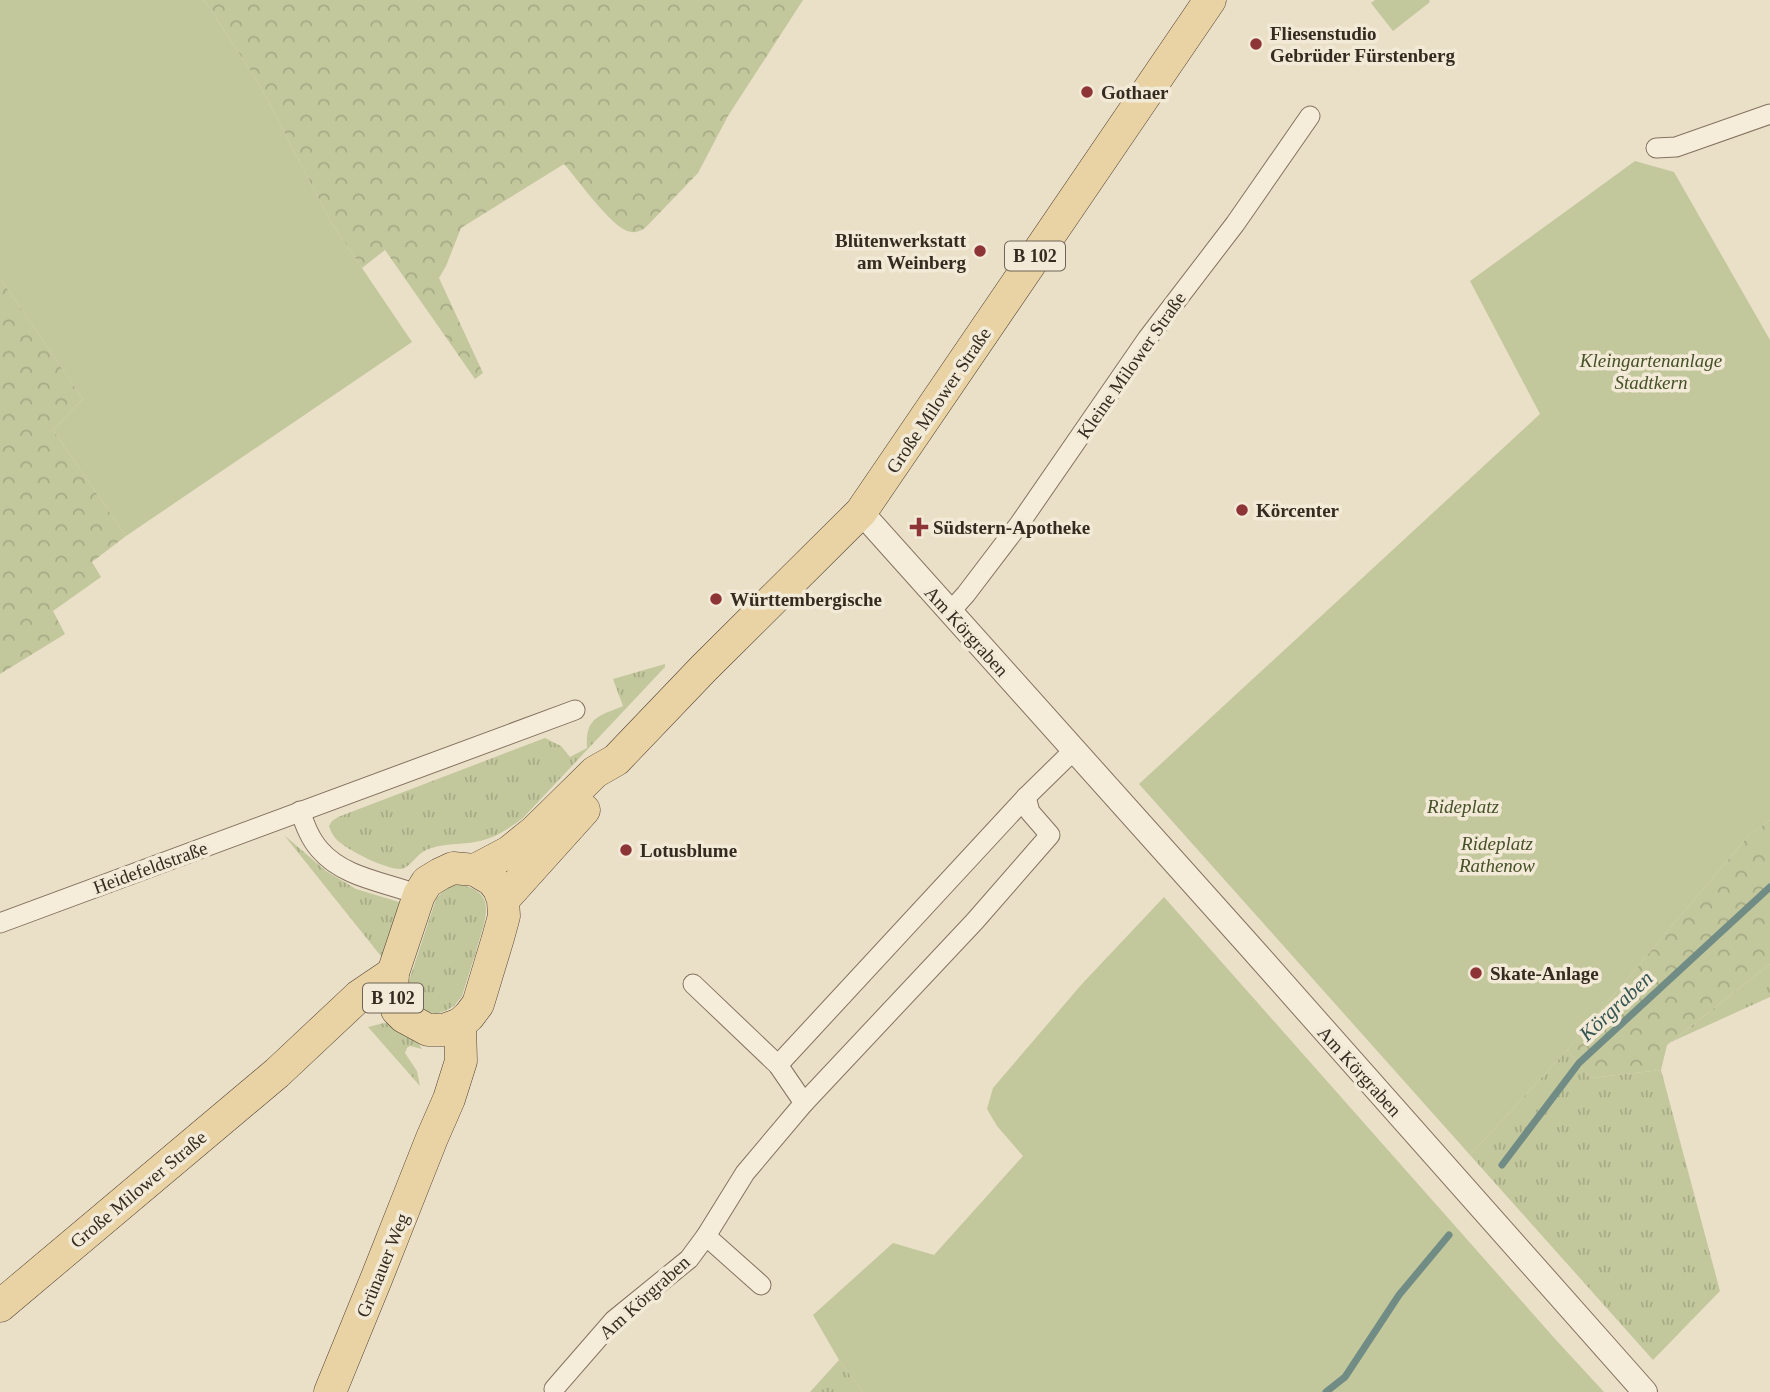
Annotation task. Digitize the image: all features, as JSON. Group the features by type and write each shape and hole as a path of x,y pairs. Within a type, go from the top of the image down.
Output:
{"main road":[{"name":"Große Milower Straße","path":"418,895 427,883 440,874 453,868 475,870 509,852 535,831 595,772 616,760 861,512 1210,0"},
{"name":"Große Milower Straße","path":"503,900 605,786 616,760"},
{"path":"460,1024 478,1004 504,916 499,889 492,880 475,870"},
{"name":"B 102","path":"418,895 393,973 392,993 397,1010 428,1030 444,1030 460,1024"},
{"name":"Große Milower Straße","path":"0,1306 277,1073 359,996 393,973"},
{"name":"Große Milower Straße","path":"277,1073 363,1015 397,1010"},
{"name":"Grünauer Weg","path":"330,1392 445,1109 461,1061 460,1024"},
{"name":"Grünauer Weg","path":"428,1030 436,1047 439,1063 432,1138"}],"street":[{"path":"1656,148 1676,147 1770,114"},
{"name":"Kleine Milower Straße","path":"950,612 1020,523 1147,339 1235,224 1310,116"},
{"name":"Am Körgraben","path":"861,512 1441,1162 1639,1390"},
{"name":"Heidefeldstraße","path":"0,923 575,710"},
{"path":"778,1065 1026,797 1074,750"},
{"name":"Am Körgraben","path":"554,1389 614,1320 689,1259 745,1173 804,1103 975,921 1050,835 1030,811 1026,797"},
{"path":"300,811 308,832 332,862 353,873 418,895"},
{"path":"693,984 778,1065 804,1103"},
{"path":"706,1236 761,1285"}],"green space":[{"path":"0,0 203,0 259,84 331,222 412,342 126,536 53,430 83,399 0,278"},
{"path":"203,0 803,0 728,116 698,173 644,229 631,232 618,226 564,164 461,228 439,278 483,373 475,379 385,250 362,268 331,222 259,84"},
{"path":"1375,0 1430,2 1393,31 1371,3"},
{"name":"Rideplatz","path":"1635,161 1674,172 1770,340 1770,820 1749,835 1567,1050 1470,1155 1139,784 1540,414 1470,281"},
{"path":"0,278 83,399 53,430 126,536 92,562 101,577 53,611 65,634 0,674"},
{"path":"665,664 523,818 495,836 482,841 432,848 401,869 377,863 358,854 342,844 331,832 329,826 338,817 545,738 561,746 570,757 587,748 588,730 595,719 623,706 613,679"},
{"path":"1770,820 1770,964 1667,1045 1661,1070 1590,1078 1567,1050 1749,835"},
{"path":"284,835 326,871 356,889 399,902 398,925 384,960"},
{"path":"456,884 479,892 484,899 486,916 462,996 454,1006 436,1014 423,1010 412,999 408,984 436,899 444,890"},
{"path":"1164,897 1604,1392 863,1392 839,1360 813,1315 893,1243 934,1255 1023,1156 997,1126 987,1109 993,1088 1081,985"},
{"path":"1770,964 1770,997 1671,1042"},
{"path":"384,1023 406,1032 422,1049 410,1046 405,1053 417,1071 420,1086 368,1027"},
{"path":"1567,1050 1590,1078 1661,1070 1720,1291 1653,1360 1470,1155"},
{"path":"839,1360 863,1392 810,1392"}],"waterway":[{"name":"Körgraben","path":"1502,1165 1579,1063 1770,887"},
{"name":"Körgraben","path":"1326,1392 1345,1377 1399,1295 1449,1235"}],"place":[{"name":"Fliesenstudio Gebrüder Fürstenberg","path":"1256,44"},
{"name":"Gothaer","path":"1087,92"},
{"name":"Blütenwerkstatt am Weinberg","path":"980,251"},
{"name":"Körcenter","path":"1242,510"},
{"name":"Südstern-Apotheke","path":"919,527"},
{"name":"Württembergische","path":"716,599"},
{"name":"Lotusblume","path":"626,850"},
{"name":"Skate-Anlage","path":"1476,973"}],"park label":[{"name":"Kleingartenanlage Stadtkern","path":"1651,371"},
{"name":"Rideplatz Rathenow","path":"1497,854"}]}
